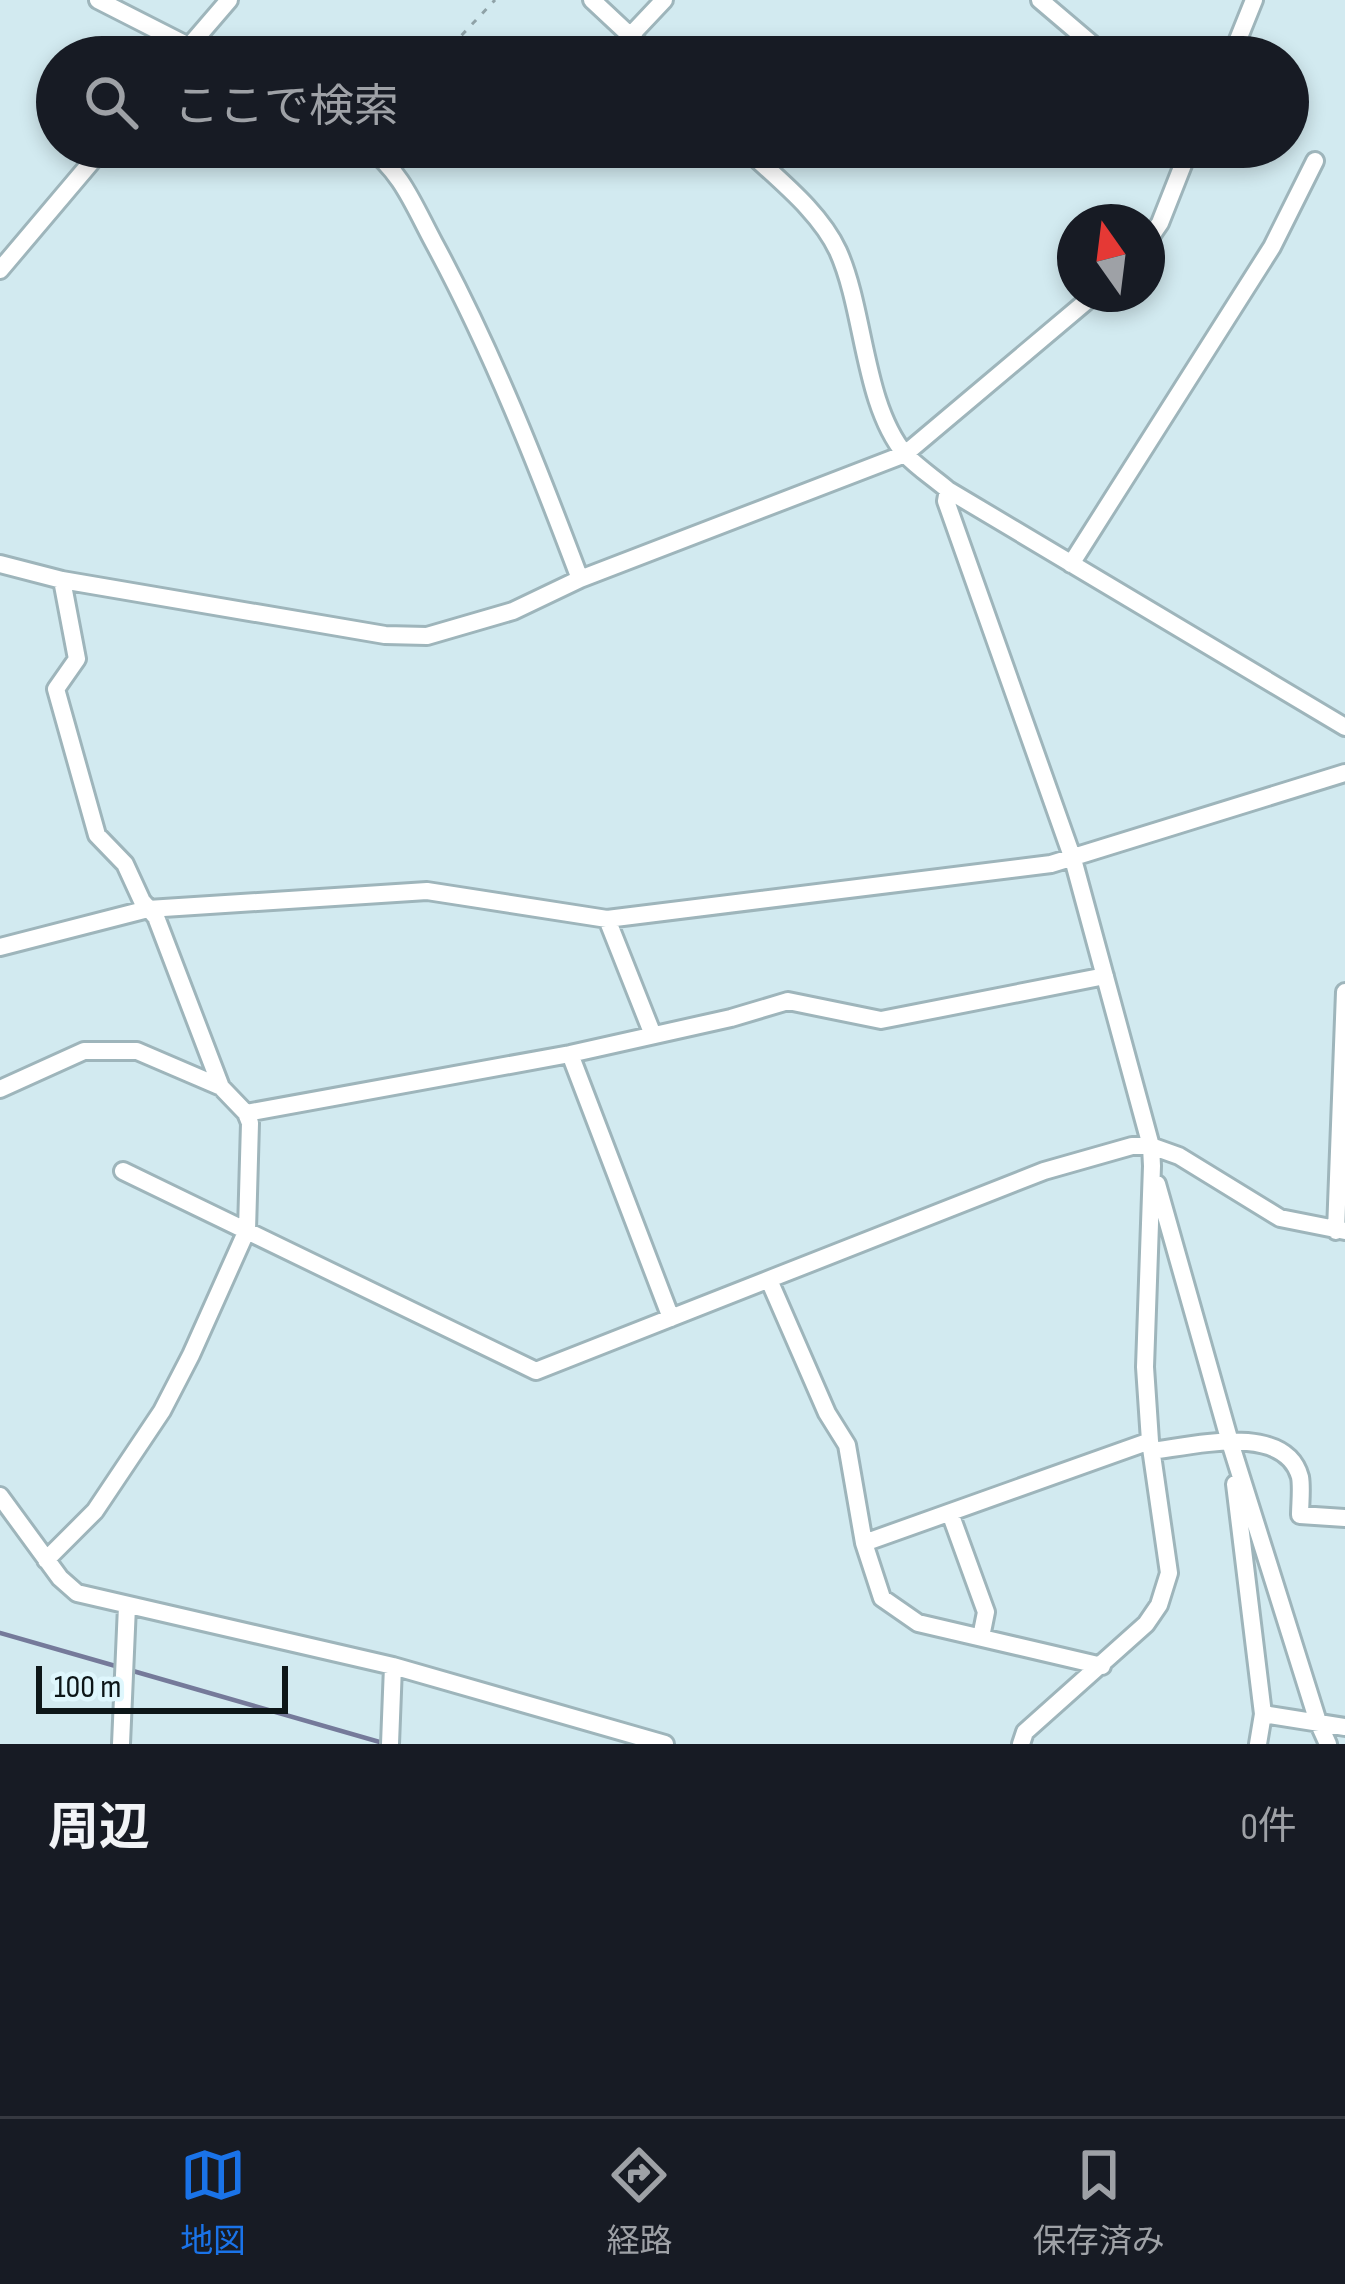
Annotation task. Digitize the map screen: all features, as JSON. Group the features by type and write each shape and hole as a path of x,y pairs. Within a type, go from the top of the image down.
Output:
{"street":[{"path":"98,0 159,36"},
{"path":"198,36 229,0"},
{"path":"592,0 631,35 664,0"},
{"path":"1040,0 1082,36"},
{"path":"1239,36 1254,0"},
{"path":"1070,564 1272,247 1315,160"},
{"path":"0,270 86,168"},
{"path":"391,168 456,284 529,446 580,579"},
{"path":"766,168 819,220 836,246 878,397 905,454 948,490 1345,728"},
{"path":"1165,210 1182,168"},
{"path":"0,564 62,580 386,635 427,636 513,611 580,579 905,454 1074,312"},
{"path":"948,490 946,501 975,588 1073,859 1152,1166 1145,1367 1168,1573 1159,1605 1146,1624 1025,1732 1021,1744"},
{"path":"62,580 77,659 56,689 98,835 124,864 157,917 221,1087"},
{"path":"0,947 148,909 427,891 607,919 1073,859 1345,773"},
{"path":"607,919 653,1035"},
{"path":"245,1112 570,1054 788,1001 881,1020 1105,976"},
{"path":"123,1171 536,1371 1044,1171 1132,1146 1150,1146 1179,1156 1280,1218 1340,1231 1345,992"},
{"path":"0,1089 84,1051 137,1051 221,1087 250,1123 247,1230 162,1411 95,1511 46,1560"},
{"path":"570,1054 670,1318"},
{"path":"1152,1166 1230,1442 1328,1744"},
{"path":"769,1280 826,1413 847,1445 865,1543 881,1598 918,1623 1102,1666"},
{"path":"1230,1442 1263,1714 1258,1744"},
{"path":"865,1543 1151,1446 1262,1443 1288,1454 1300,1477 1300,1515 1345,1518"},
{"path":"0,1496 46,1560 77,1592 393,1666 662,1744"},
{"path":"950,1513 986,1612 980,1637"},
{"path":"121,1744 127,1606"},
{"path":"389,1744 393,1666"},
{"path":"1263,1714 1345,1727"}],"path":[{"path":"462,36 495,0"}],"waterway":[{"path":"0,1633 119,1667"},
{"path":"133,1671 383,1743"}]}
